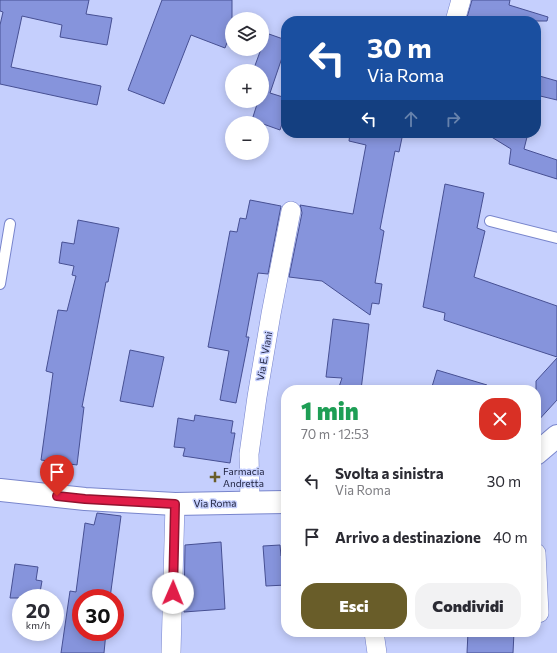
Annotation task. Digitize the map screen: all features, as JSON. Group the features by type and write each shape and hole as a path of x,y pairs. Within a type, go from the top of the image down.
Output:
{"main road":[{"path":"541,450 557,436"},
{"name":"Via Roma","path":"0,490 85,499 175,504 281,502"}],"street":[{"path":"456,16 461,0"},
{"name":"Via E. Viani","path":"250,503 250,454 257,397 271,314 292,211"},
{"path":"171,653 175,504"},
{"path":"375,637 377,653"}],"lane":[{"path":"490,221 557,238"},
{"path":"0,284 10,224"}],"building":[{"path":"0,0 89,0 86,14 112,18 107,45 60,37 62,25 22,16 11,67 101,86 97,105 0,84 0,25 3,12 0,11"},
{"path":"162,0 232,0 232,12 225,12 225,48 191,35 164,104 128,90"},
{"path":"472,0 510,0 509,5 548,17 547,21 541,21 541,16 467,16"},
{"path":"269,34 281,38 281,61 270,93 281,96 280,130 269,126 269,116 253,116 256,108 269,108 269,64 256,64 258,56 269,56"},
{"path":"541,76 557,81 557,100 541,96"},
{"path":"349,138 402,138 399,152 395,151 380,229 384,231 375,283 382,284 379,304 372,303 370,315 322,281 289,277 302,213 300,205 353,214 366,145 349,141"},
{"path":"493,138 527,138 524,149 557,160 557,179 509,164 511,149"},
{"path":"445,184 484,193 477,228 485,231 474,277 557,306 557,357 444,320 445,313 423,307"},
{"path":"250,200 281,206 268,274 258,273 246,337 249,337 236,403 220,400 229,351 208,347 230,231 237,232 240,218 246,219"},
{"path":"78,220 119,228 108,282 106,282 82,407 84,407 77,465 41,460 53,373 46,371 58,310 67,311 76,276 72,275 74,266 59,263 62,242 74,244"},
{"path":"333,319 369,324 362,385 340,385 342,378 326,377"},
{"path":"130,350 164,357 153,407 120,401"},
{"path":"557,358 557,400 541,418 541,385 536,385 536,381"},
{"path":"437,370 487,385 432,385"},
{"path":"195,415 233,421 231,433 235,433 230,463 183,456 185,448 174,447 178,418 194,421"},
{"path":"97,513 121,516 111,589 76,589 85,523 94,525"},
{"path":"221,542 225,609 184,612 185,545"},
{"path":"280,545 281,585 266,586 263,546"},
{"path":"15,564 38,567 36,580 42,581 41,589 12,589 12,598 10,598"},
{"path":"70,591 72,591 72,641 105,641 104,653 61,653 63,641 64,641"},
{"path":"468,637 514,637 513,653 467,653"}],"place":[{"name":"Farmacia Andretta","path":"215,477"}],"route":[{"path":"57,496 175,504 173,593"}]}
